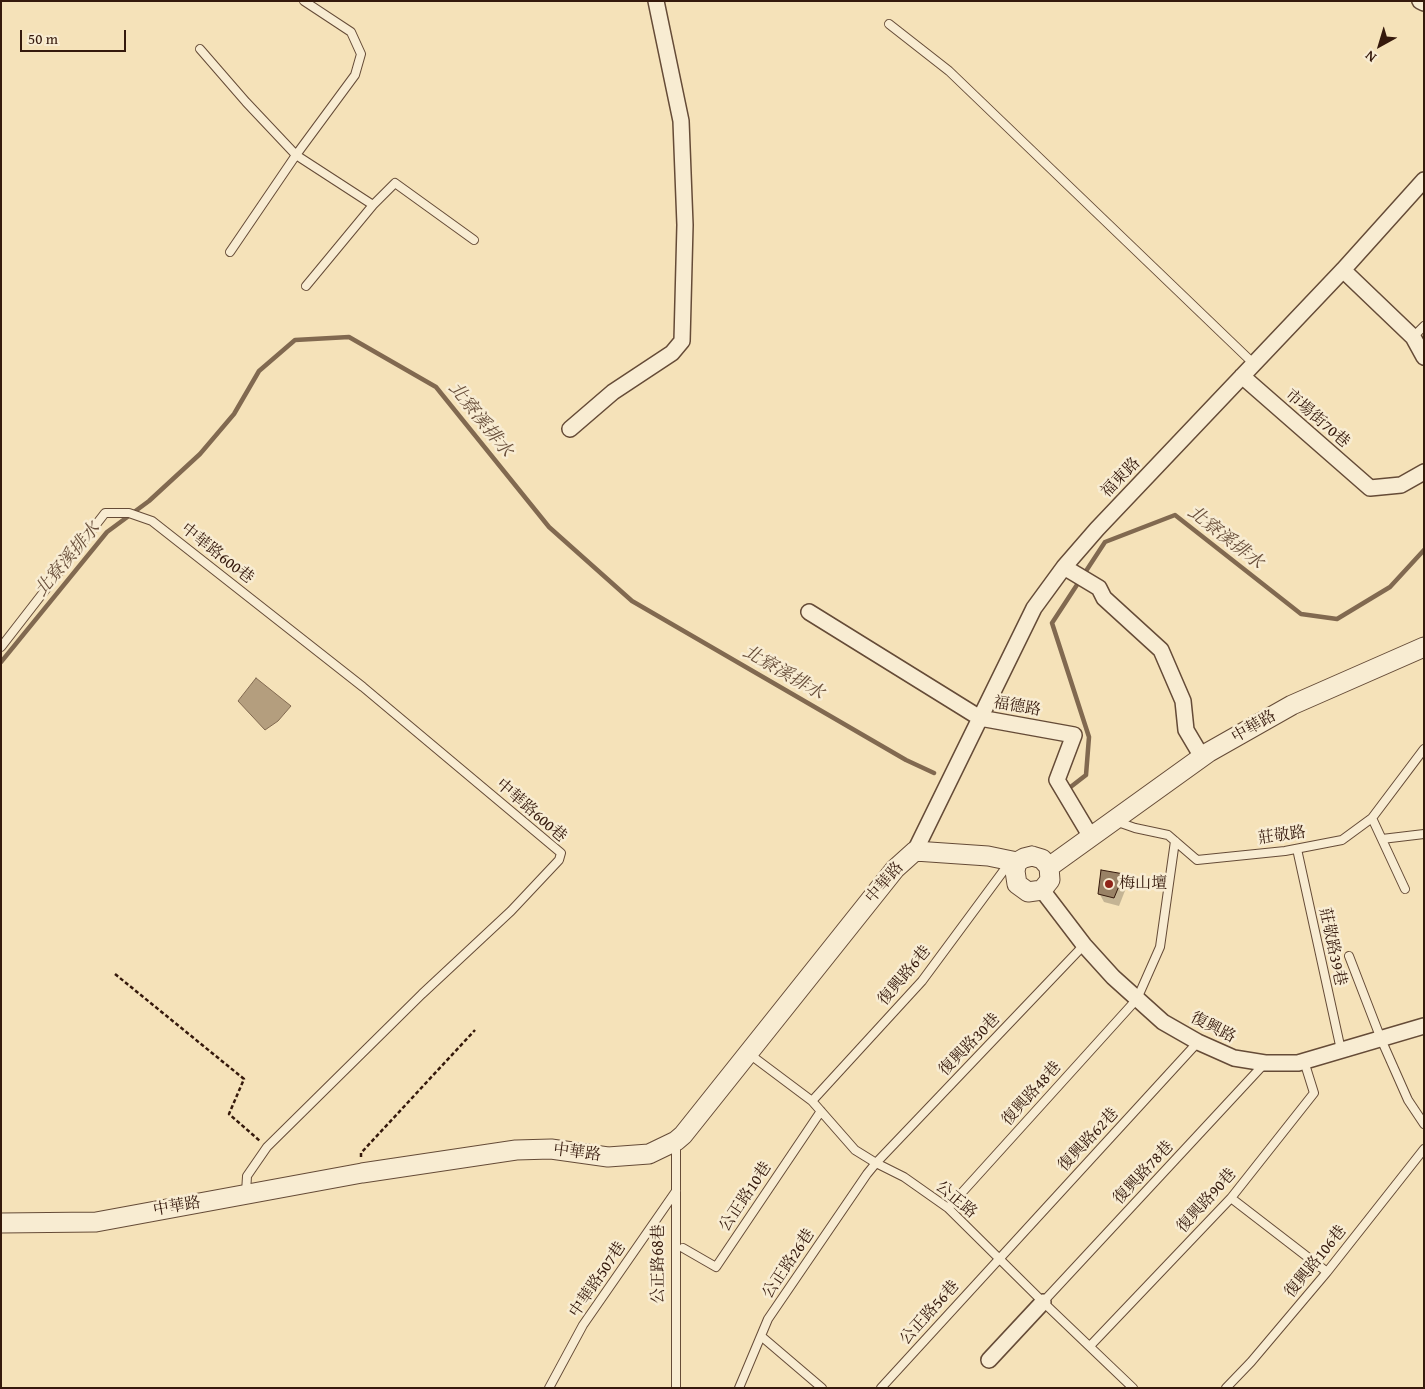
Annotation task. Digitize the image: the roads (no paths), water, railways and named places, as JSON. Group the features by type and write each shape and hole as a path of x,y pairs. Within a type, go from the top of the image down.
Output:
{"street":[{"path":"570,429 613,392 672,353 682,341 685,225 681,122 656,1"},
{"path":"1420,1 1424,3"},
{"name":"福東路","path":"916,851 1034,608 1076,574 1097,529 1343,270 1424,180"},
{"path":"1343,270 1413,337 1424,357"},
{"name":"市場街70巷","path":"1242,376 1370,488 1401,484 1424,472"},
{"path":"1076,574 1099,588 1104,598 1161,650 1183,701 1186,730 1202,757"},
{"name":"福德路","path":"809,612 980,718 1074,736 1056,780 1091,837"},
{"name":"中華路","path":"1,1223 96,1222 362,1174 516,1150 551,1149 608,1157 649,1154 676,1141 683,1135 895,869 916,851 988,856 1014,861 1032,856 1042,859 1049,867 1202,757 1292,705 1424,647"},
{"path":"1014,861 1017,884 1028,892 1042,890 1050,880 1049,867"},
{"name":"復興路","path":"1042,890 1084,945 1113,977 1163,1022 1198,1042 1234,1058 1265,1063 1298,1063 1424,1026"},
{"path":"989,1360 1043,1302"}],"lane":[{"path":"230,252 355,75 361,54 351,32 304,1"},
{"path":"889,24 949,71 1254,364"},
{"path":"200,49 296,156 373,205"},
{"path":"306,286 373,205 396,183 474,240"},
{"path":"1413,337 1424,326"},
{"name":"中華路600巷","path":"1,647 105,513 129,513 139,516 152,521 364,687 561,853 559,860 511,911 422,994 267,1147 247,1176 246,1194"},
{"name":"莊敬路","path":"1114,820 1135,828 1168,835 1197,860 1285,851 1342,840 1372,818 1424,749"},
{"path":"1372,818 1406,889"},
{"path":"1382,839 1424,834"},
{"name":"復興路48巷","path":"948,1208 1137,999 1160,948 1175,842"},
{"name":"莊敬路39巷","path":"1297,849 1341,1050"},
{"name":"復興路6巷","path":"812,1101 922,981 1014,861"},
{"name":"復興路30巷","path":"876,1163 1084,945"},
{"path":"1348,956 1408,1100 1424,1124"},
{"name":"復興路62巷","path":"1000,1258 1198,1042"},
{"name":"公正路","path":"748,1053 812,1101 854,1150 904,1177 948,1208 1133,1388"},
{"name":"復興路90巷","path":"1090,1346 1231,1198 1314,1093 1304,1061"},
{"name":"復興路78巷","path":"1043,1302 1265,1063"},
{"name":"公正路10巷","path":"683,1248 716,1266 821,1111"},
{"name":"公正路68巷","path":"676,1141 676,1388"},
{"name":"復興路106巷","path":"1226,1388 1251,1362 1327,1272 1424,1149"},
{"name":"公正路26巷","path":"739,1388 768,1319 876,1163"},
{"name":"中華路507巷","path":"549,1388 583,1325 676,1191"},
{"path":"1231,1198 1327,1272"},
{"name":"公正路56巷","path":"881,1388 1000,1258"},
{"path":"762,1336 822,1388"}],"waterway":[{"name":"北寮溪排水","path":"1,662 107,532 149,501 200,454 234,414 259,371 295,340 349,337 436,387 549,527 632,601 906,760 934,773"},
{"name":"北寮溪排水","path":"1068,789 1086,775 1089,737 1052,623 1105,542 1175,515 1301,614 1337,619 1390,587 1424,550"}],"place":[{"name":"梅山壇","path":"1109,884"}]}
